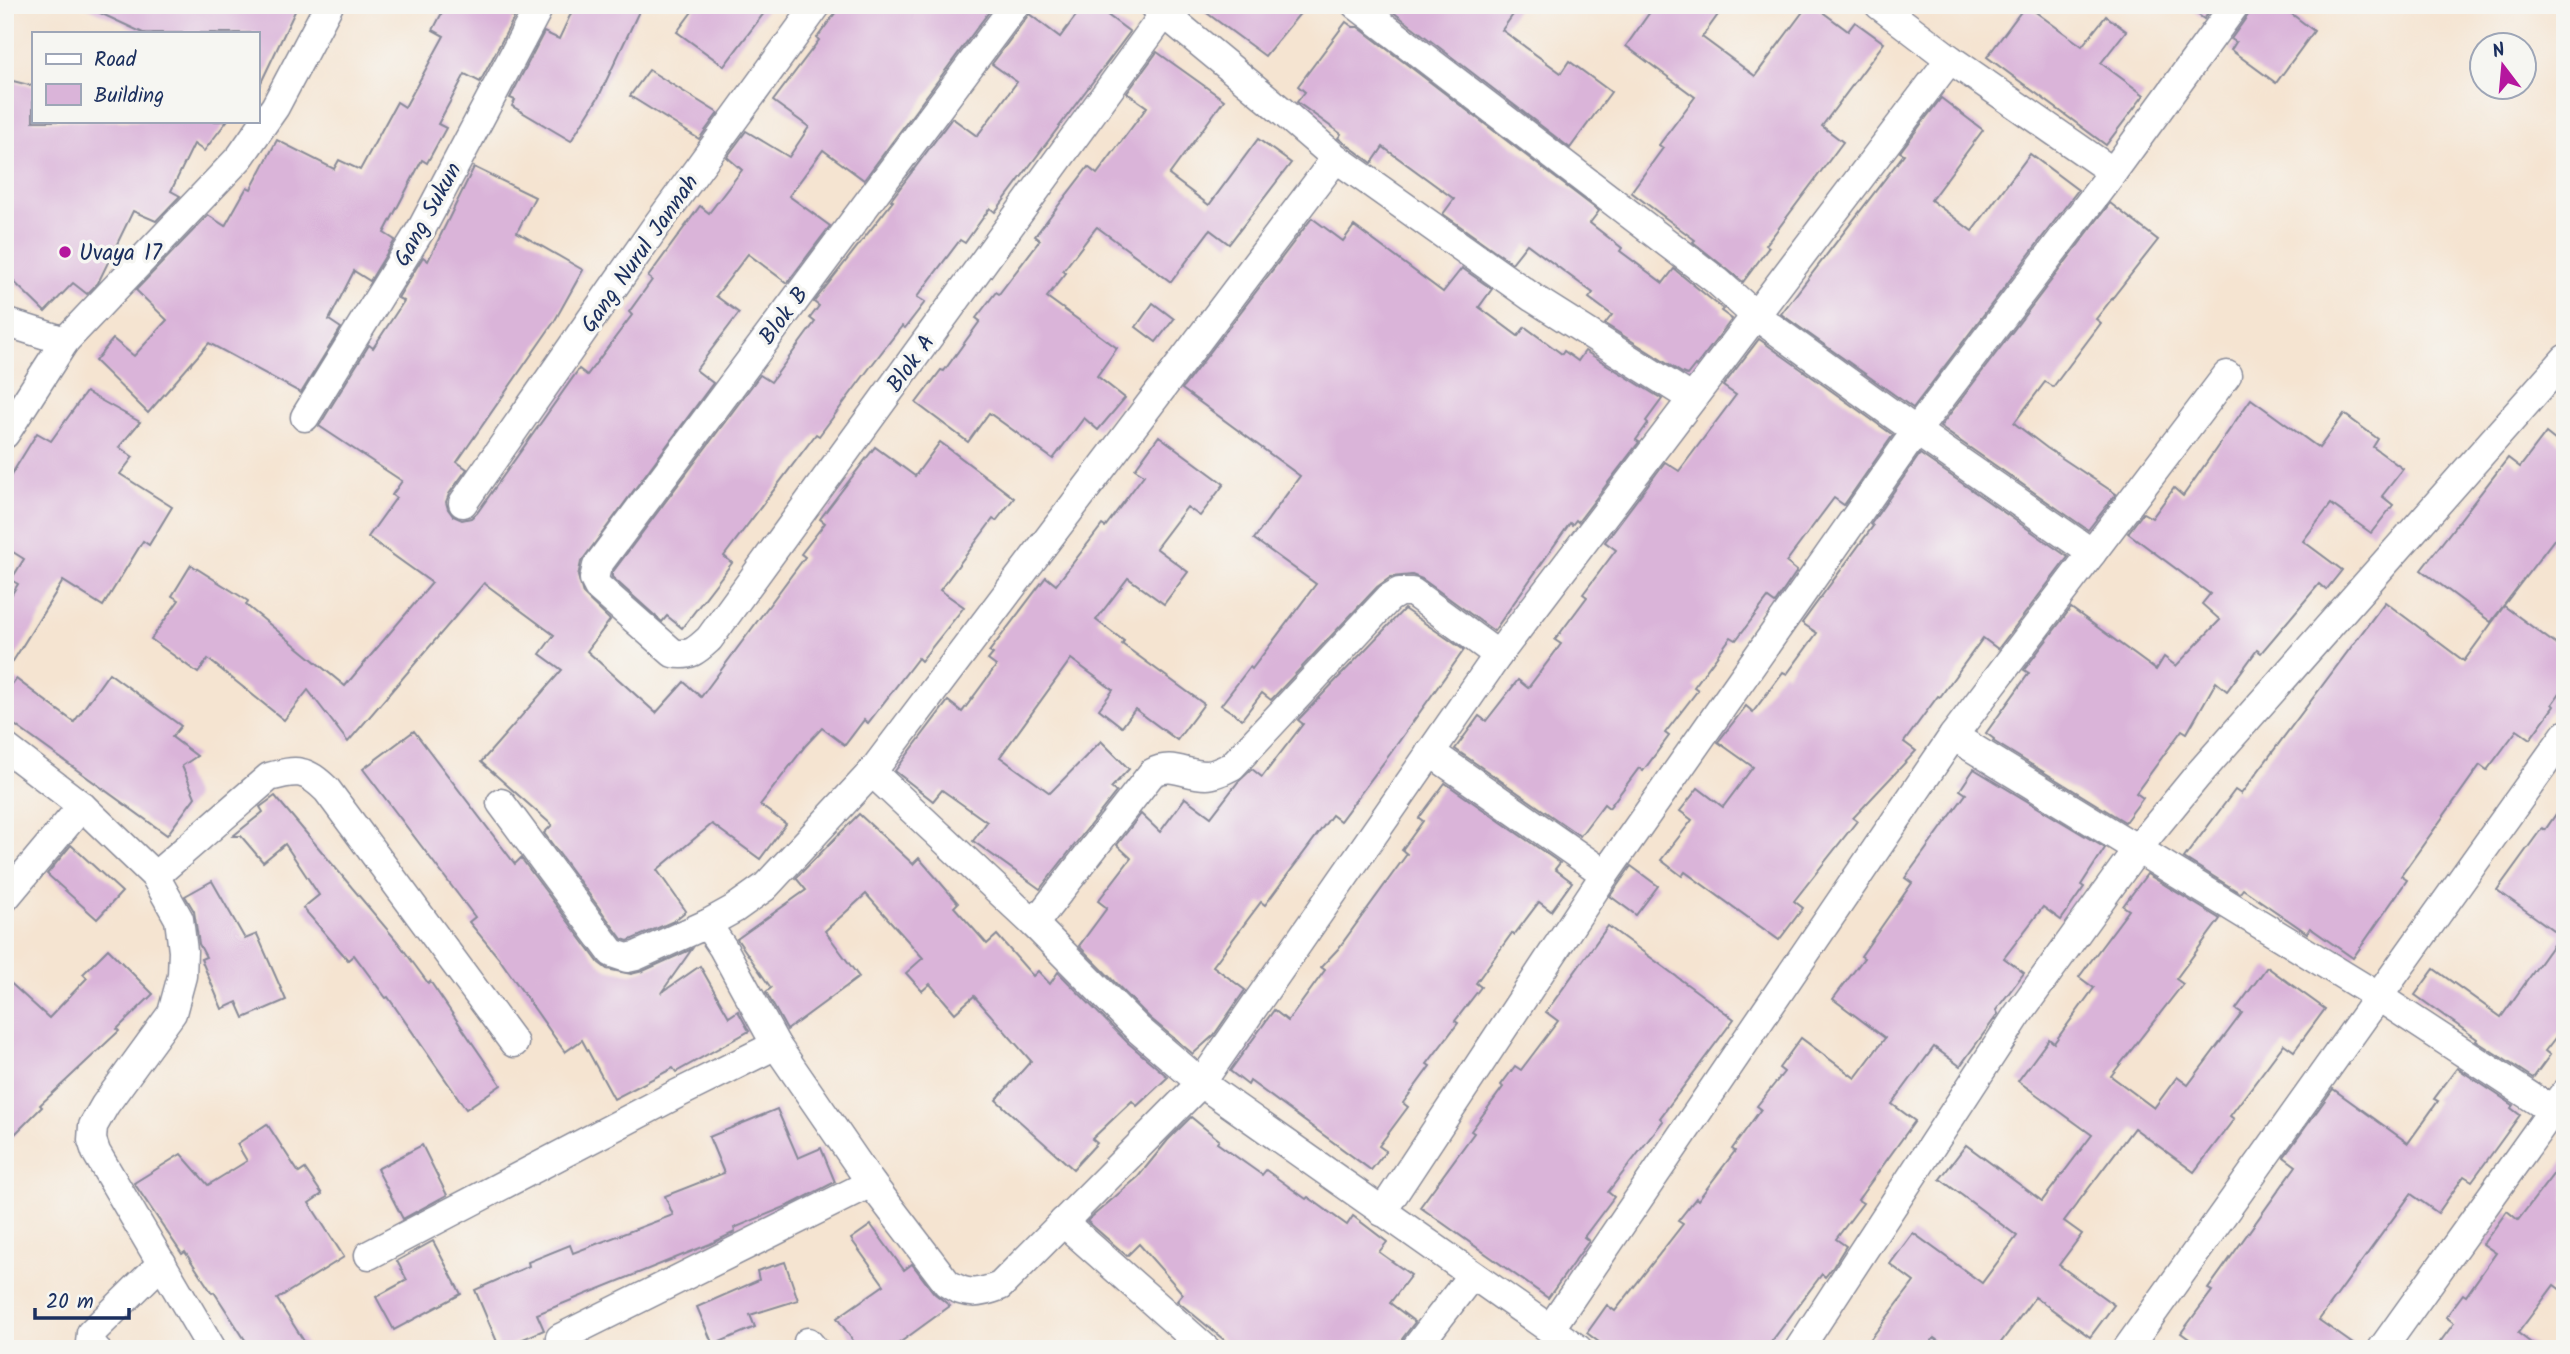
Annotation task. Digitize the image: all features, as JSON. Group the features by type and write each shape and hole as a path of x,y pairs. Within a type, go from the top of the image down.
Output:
{"street":[{"path":"5,435 65,341 240,157 275,107 329,5"},
{"name":"Gang Sukun","path":"305,417 423,226 540,5"},
{"name":"Gang Nurul Jannah","path":"463,503 654,229 817,5"},
{"name":"Blok B","path":"636,622 604,593 594,579 603,555 1015,5"},
{"path":"1356,5 1717,281 1756,316 2092,553"},
{"path":"1879,5 1950,59 2113,172"},
{"path":"1382,1212 1605,874 1916,431 2113,172 2235,5"},
{"path":"1159,10 1336,158 1532,298 1691,398"},
{"name":"Blok A","path":"636,622 673,653 684,656 694,653 709,639 1159,10"},
{"path":"707,924 776,1045 871,1183 947,1283 965,1292 981,1293 1000,1286 1201,1083 1498,655 1950,59"},
{"path":"501,803 612,953 619,957 636,956 707,924 765,887 872,772 1336,158"},
{"path":"5,322 65,341"},
{"path":"1799,1349 2016,1017 2138,848 2197,776 2565,359"},
{"path":"1550,1329 1953,736 2227,375"},
{"path":"1034,924 1152,773 1160,768 1173,767 1208,775 1232,766 1389,598 1399,592 1412,593 1498,655"},
{"path":"2127,1349 2565,735"},
{"path":"1953,736 2560,1108 2382,1349"},
{"path":"5,747 82,806 155,876 179,919 183,951 182,976 172,1013 105,1105 93,1126 92,1140 96,1152 212,1349"},
{"path":"1430,752 1605,874"},
{"path":"155,876 269,777 292,771 311,775 327,790 514,1043"},
{"path":"872,772 1034,924 1139,1030 1201,1083 1578,1349"},
{"path":"5,898 82,806"},
{"path":"369,1255 776,1045"},
{"path":"560,1338 871,1183"},
{"path":"1063,1222 1206,1349"},
{"path":"96,1349 90,1343 91,1333 162,1263"},
{"path":"1415,1349 1472,1275"}],"building":[{"path":"83,5 298,5 259,87 259,32 141,32"},
{"path":"446,5 515,5 510,15 514,18 480,82 465,74 438,124 446,128 427,163 422,160 384,233 395,240 370,281 354,271 329,320 341,328 301,393 209,343 148,413 95,361 113,339 134,356 167,320 136,290 208,215 225,226 247,187 251,189 277,140 334,169 339,160 360,170 397,102 405,107 444,36 433,30"},
{"path":"575,5 642,5 599,96 571,141 512,106 515,100 510,98 544,32 559,39"},
{"path":"697,5 770,5 724,66 677,32"},
{"path":"841,5 994,5 864,180 823,150 789,196 830,226 787,283 748,254 716,296 739,313 696,370 713,383 581,562 578,576 583,594 610,620 587,651 656,713 684,682 701,697 805,557 801,554 825,523 820,519 875,447 915,476 940,442 1014,498 996,521 993,519 940,590 964,607 921,661 918,658 868,723 864,720 845,745 822,728 760,805 786,824 760,859 712,824 657,870 686,911 674,921 628,941 622,939 544,833 552,825 481,762 562,670 540,654 554,635 484,583 348,742 308,690 284,720 208,659 198,673 151,639 179,600 172,596 191,565 248,601 246,605 345,686 432,583 368,537 396,498 392,495 402,481 319,426 369,345 373,348 404,301 398,298 423,257 428,261 474,167 535,197 517,232 583,270 554,322 457,462 467,469 446,502 453,516 462,520 477,513 579,369 587,375 632,315 629,312 652,280 648,277 700,206 709,213 742,170 727,157 746,131 789,157 809,127 773,101 819,40 817,38"},
{"path":"1084,5 1094,5 1130,32 995,212 990,208 965,243 960,240 917,297 925,302 905,328 902,326 819,436 816,434 724,556 732,563 682,628 667,616 662,622 612,577 612,573 760,375 771,382 815,322 810,318 819,306 814,302 893,201 891,200 952,118 977,136 1017,82 992,64 1029,14 1060,37"},
{"path":"1196,5 1307,5 1265,56"},
{"path":"1384,5 1520,5 1502,30 1561,73 1569,61 1611,92 1570,148"},
{"path":"1655,5 1725,5 1702,37 1755,76 1808,5 1813,5 1848,31 1855,22 1884,43 1822,126 1843,142 1766,245 1769,247 1743,282 1693,242 1695,240 1631,192 1663,148 1659,145 1695,97 1626,46"},
{"path":"2026,5 2082,46 2106,16 2126,31 2101,63 2144,95 2106,145 1987,57"},
{"path":"2185,5 2214,5 2204,19"},
{"path":"2251,5 2280,5 2314,31 2276,83 2231,50 2236,42 2231,39 2248,15"},
{"path":"1346,22 1358,27 1599,211 1590,223 1622,248 1620,251 1663,283 1674,269 1723,309 1721,311 1732,319 1687,375 1605,324 1612,315 1589,298 1593,293 1527,244 1512,263 1443,214 1454,199 1383,147 1372,163 1338,138 1341,134 1297,102 1305,92 1298,86"},
{"path":"1157,52 1224,100 1169,175 1209,205 1258,139 1291,163 1229,244 1210,230 1171,282 1097,227 1047,297 1117,348 1097,376 1125,398 1098,430 1084,418 1053,459 989,413 968,442 916,403 941,370 944,371 980,321 976,318 996,292 999,294 1040,240 1035,236 1088,167 1097,174 1147,107 1127,93"},
{"path":"649,70 718,113 699,139 630,96"},
{"path":"5,79 32,86 32,122 226,122 204,151 194,144 171,191 180,196 156,221 133,211 98,283 87,294 73,283 45,312 5,273"},
{"path":"1941,98 1983,130 1931,200 1972,231 2030,154 2078,190 1913,408 1781,314 1904,154 1900,152"},
{"path":"2110,203 2158,240 2096,319 2101,323 2053,387 2045,382 2014,423 2116,494 2088,530 1940,427"},
{"path":"1312,218 1343,241 1354,226 1443,292 1462,268 1492,289 1479,307 1518,336 1525,327 1562,354 1564,351 1578,361 1585,351 1662,399 1646,421 1648,423 1636,440 1639,442 1578,522 1576,520 1572,525 1570,523 1494,631 1422,579 1412,575 1391,577 1377,587 1271,700 1262,693 1242,719 1221,705 1250,667 1252,669 1316,584 1254,539 1300,476 1182,389"},
{"path":"1153,303 1174,319 1156,342 1136,327"},
{"path":"1759,339 1893,435 1844,505 1834,498 1786,562 1797,571 1775,603 1768,598 1736,640 1731,637 1694,687 1698,690 1665,733 1669,736 1643,771 1639,768 1609,808 1604,804 1580,836 1455,749 1479,716 1486,721 1518,680 1528,688 1561,644 1555,640 1587,597 1583,594 1616,550 1605,542 1665,462 1679,471 1736,395 1723,386"},
{"path":"86,392 140,422 119,447 133,457 120,474 172,507 149,545 143,541 103,606 63,581 5,674 5,605 18,584 11,580 24,559 5,547 5,485 37,433 51,441"},
{"path":"2251,399 2319,448 2344,414 2378,439 2373,447 2403,469 2382,496 2393,505 2371,533 2331,504 2303,541 2342,570 2326,590 2319,584 2261,653 2257,650 2227,691 2216,682 2187,733 2182,730 2136,793 2143,798 2125,822 1993,741 1986,733 2029,673 2024,670 2071,608 2156,670 2164,657 2176,666 2220,620 2202,604 2210,594 2128,533 2143,513 2152,518 2174,488 2183,496"},
{"path":"2546,433 2565,448 2565,525 2491,622 2421,570 2508,458 2520,467"},
{"path":"1159,436 1224,484 1200,516 1187,507 1156,548 1188,572 1164,604 1128,578 1096,620 1124,641 1122,644 1204,704 1177,740 1135,709 1122,727 1099,709 1113,690 1071,659 1000,757 1050,793 1101,741 1129,769 1111,788 1116,792 1040,889 973,841 987,822 942,790 933,801 895,771 948,701 962,712 996,666 988,660 993,654 989,652 1046,577 1056,585 1102,525 1105,527 1144,475 1135,469"},
{"path":"1920,454 2068,557 1998,649 1983,638 1940,697 1938,696 1904,742 1916,751 1853,818 1857,821 1794,901 1803,908 1779,940 1685,872 1682,876 1661,860 1692,820 1680,811 1698,788 1723,807 1753,767 1718,742 1746,706 1753,712 1783,672 1787,674 1817,633 1802,623 1873,526 1871,524"},
{"path":"2385,602 2464,661 2504,606 2565,651 2565,686 2530,739 2517,730 2487,770 2480,765 2401,876 2407,880 2353,958 2310,928 2307,933 2243,889 2240,893 2184,858 2235,790 2241,794"},
{"path":"1404,609 1464,650 1340,821 1332,815 1265,905 1261,902 1213,966 1245,990 1214,1035 1193,1054 1150,1018 1079,946 1107,908 1098,901 1131,858 1117,845 1141,814 1160,832 1185,798 1211,817 1238,782 1252,769 1262,777 1303,724 1298,720"},
{"path":"109,673 181,726 172,737 197,756 182,766 195,797 167,835 5,718 5,693 16,679 74,722"},
{"path":"414,731 515,864 521,858 599,963 607,969 631,974 692,949 661,993 700,966 729,1017 738,1011 749,1031 676,1072 673,1068 614,1099 582,1040 565,1052 498,957 469,922 475,917 363,769"},
{"path":"1974,769 2105,848 2081,885 2084,887 2061,920 2043,907 2004,958 2024,973 1960,1066 1934,1047 1892,1104 1915,1121 1858,1200 1863,1203 1836,1239 1846,1246 1833,1267 1825,1277 1822,1274 1766,1349 1608,1349 1587,1333 1607,1305 1615,1311 1683,1224 1678,1221 1696,1198 1698,1200 1735,1151 1732,1149 1761,1109 1757,1106 1784,1072 1779,1068 1801,1038 1855,1078 1885,1038 1833,999 1864,958 1861,956 1912,883 1905,878 1966,794 1960,790"},
{"path":"1445,783 1560,863 1555,869 1572,882 1551,911 1539,902 1514,935 1512,933 1476,983 1481,987 1455,1021 1458,1023 1427,1064 1430,1066 1403,1103 1408,1107 1379,1146 1386,1151 1371,1170 1250,1081 1248,1085 1230,1071 1274,1010 1288,1021 1325,970 1321,967 1338,949 1407,854 1402,850 1423,821 1419,818"},
{"path":"275,796 397,941 428,983 430,981 501,1085 466,1109 388,997 386,998 354,955 348,960 303,908 319,895 285,844 263,862 241,836 233,836 263,812 260,807"},
{"path":"2565,801 2565,1025 2545,1051 2550,1055 2533,1078 2476,1041 2477,1039 2415,995 2434,969 2501,1017 2560,935 2497,890"},
{"path":"859,814 913,864 919,858 958,903 954,907 987,944 997,935 1033,976 1038,971 1050,984 1058,972 1127,1042 1168,1077 1137,1106 1132,1101 1092,1139 1097,1143 1073,1169 996,1100 1031,1061 974,996 955,1013 930,984 922,991 906,973 923,958 866,894 825,931 859,977 787,1030 766,992 771,988 737,939 806,890 796,878"},
{"path":"71,845 122,892 97,919 47,874"},
{"path":"1631,866 1658,886 1636,915 1610,896"},
{"path":"2147,874 2220,919 2176,979 2183,984 2111,1076 2154,1108 2177,1077 2188,1085 2242,1013 2236,1009 2267,967 2325,1009 2294,1051 2284,1044 2230,1116 2234,1119 2194,1172 2134,1128 2064,1221 2082,1234 2059,1265 2114,1305 2090,1337 2035,1297 1996,1349 1949,1349 1934,1338 1926,1349 1863,1349 1914,1282 1890,1264 1913,1233 1982,1283 2017,1236 1940,1179 1966,1145 2042,1201 2092,1135 2018,1081 2049,1039 2054,1043 2094,988 2079,977 2129,910 2123,906"},
{"path":"212,881 245,939 257,934 286,1000 244,1018 237,1002 222,1009 201,959 206,957 199,944 194,911 185,896"},
{"path":"1608,926 1734,1019 1660,1118 1663,1121 1608,1192 1614,1197 1584,1237 1589,1241 1548,1298 1420,1207 1474,1133 1471,1131 1515,1066 1521,1070 1558,1021 1546,1012"},
{"path":"108,949 153,994 117,1029 119,1031 40,1105 42,1107 5,1144 5,978 49,1018 87,978 83,974"},
{"path":"2457,1068 2513,1105 2511,1108 2520,1115 2472,1181 2464,1176 2438,1213 2411,1194 2319,1320 2360,1349 2203,1349 2181,1333 2212,1291 2208,1289 2296,1166 2284,1157 2333,1089 2408,1143 2438,1101 2434,1099"},
{"path":"777,1109 798,1158 821,1148 835,1182 792,1204 734,1228 735,1232 710,1244 537,1314 544,1330 500,1349 475,1290 529,1266 528,1262 570,1245 573,1253 673,1215 665,1196 724,1173 709,1137"},
{"path":"1191,1117 1219,1140 1217,1143 1262,1175 1266,1170 1347,1225 1353,1216 1387,1242 1379,1252 1411,1275 1390,1303 1415,1322 1402,1339 1399,1349 1235,1349 1177,1301 1183,1294 1139,1244 1127,1256 1087,1221 1138,1177"},
{"path":"267,1124 299,1173 305,1169 322,1194 309,1203 344,1257 277,1299 309,1349 251,1349 214,1292 212,1293 185,1252 182,1254 134,1183 181,1154 208,1185 247,1161 237,1144"},
{"path":"422,1145 447,1195 403,1219 377,1169"},
{"path":"2565,1159 2565,1293 2554,1285 2518,1333 2539,1349 2435,1349 2454,1323 2446,1317 2463,1294 2466,1296 2496,1253 2483,1244 2507,1211 2518,1220"},
{"path":"871,1225 904,1270 912,1264 934,1293 950,1306 891,1349 859,1349 837,1318 884,1285 851,1239"},
{"path":"433,1241 461,1294 394,1330 376,1297 407,1280 397,1261"},
{"path":"785,1262 798,1300 750,1315 755,1327 713,1345 697,1307 759,1280 757,1271"}],"place":[{"name":"Uvaya 17","path":"65,252"}]}
